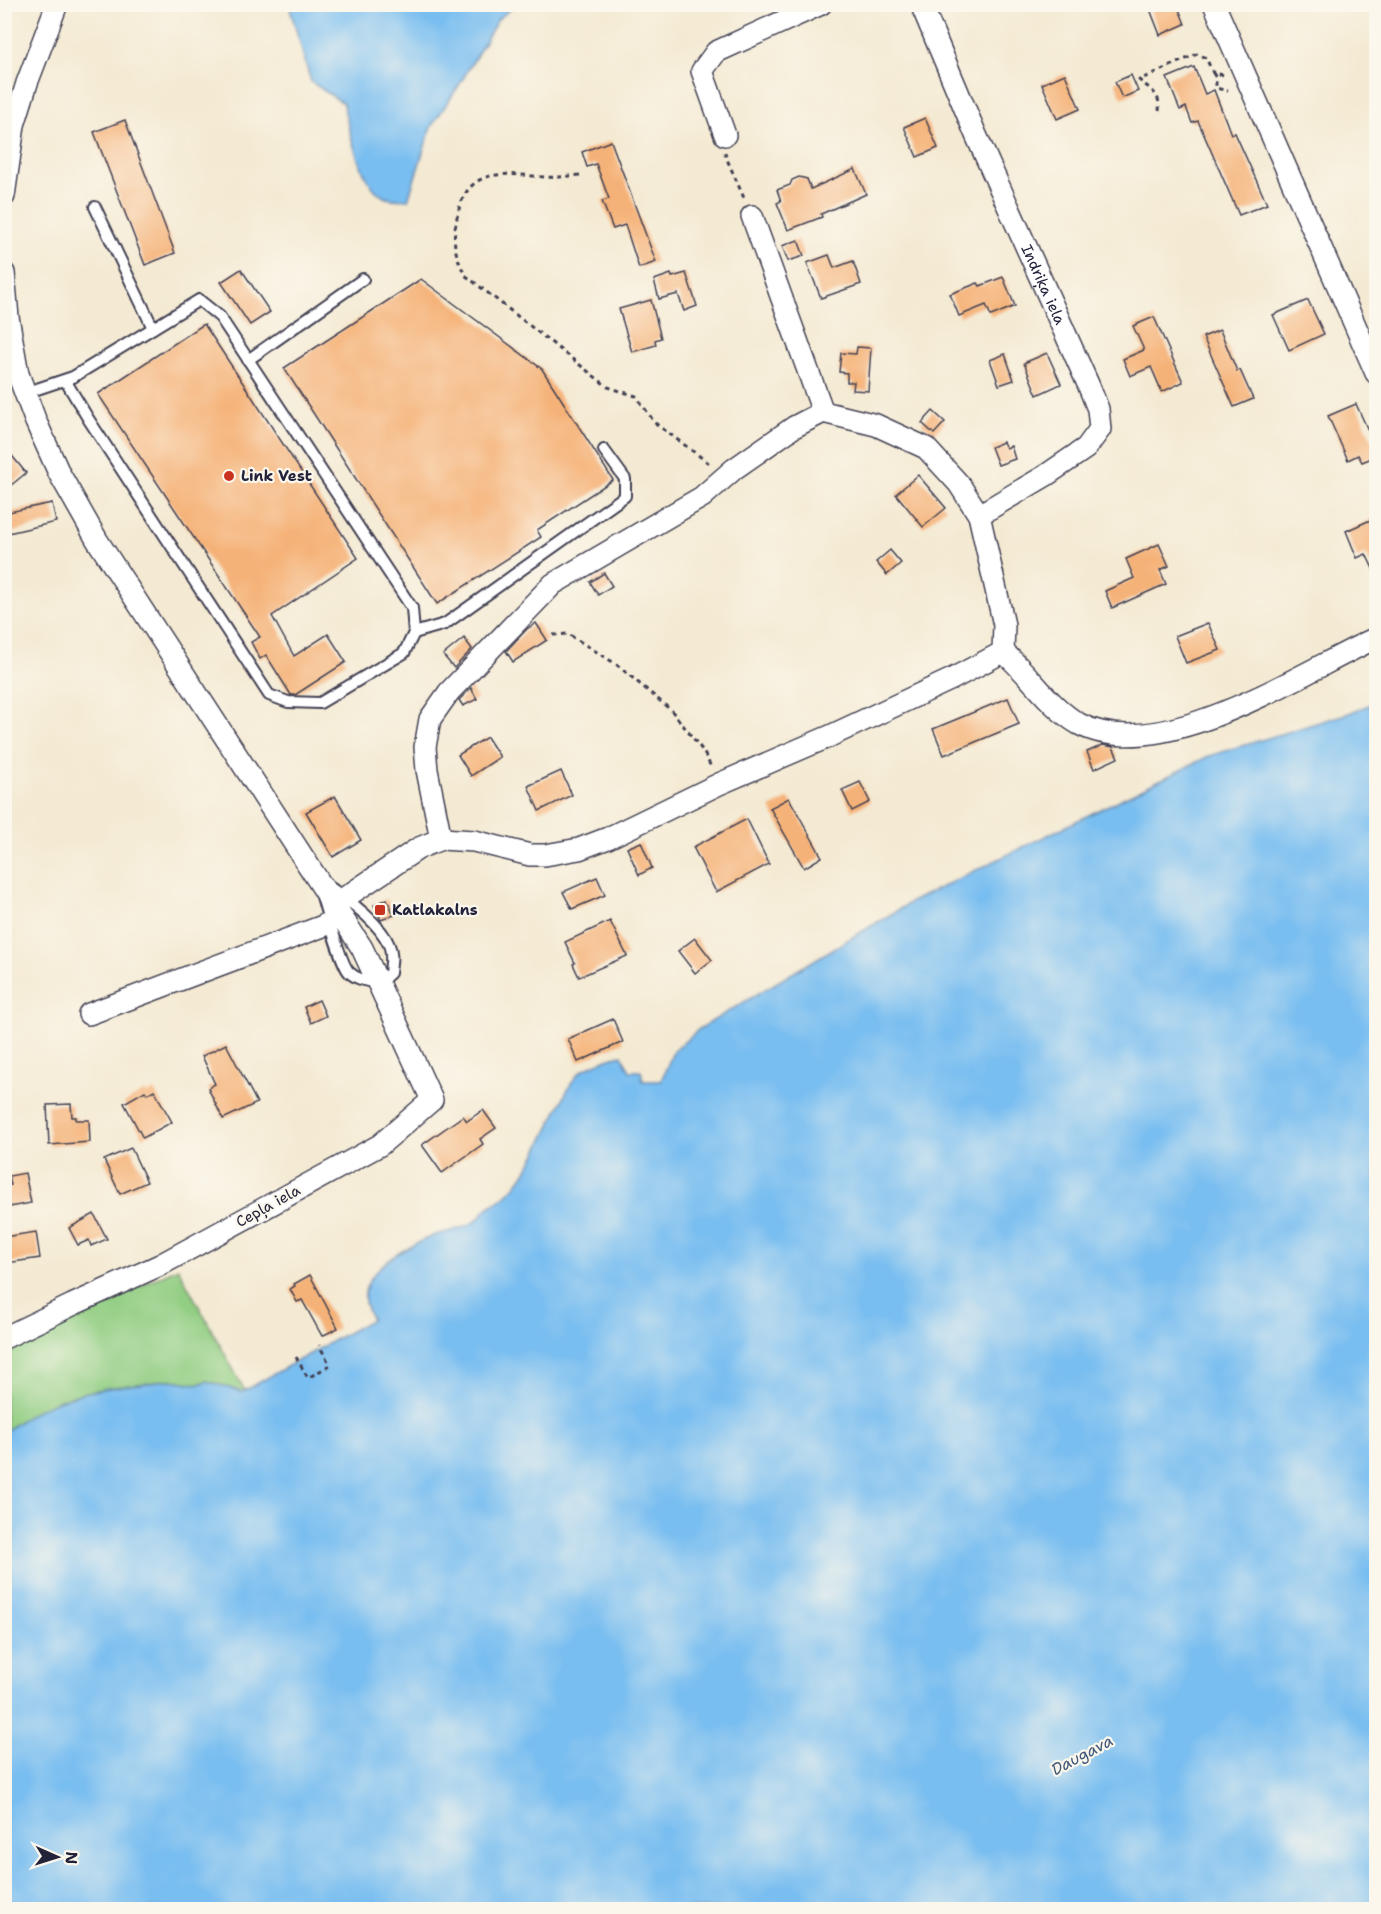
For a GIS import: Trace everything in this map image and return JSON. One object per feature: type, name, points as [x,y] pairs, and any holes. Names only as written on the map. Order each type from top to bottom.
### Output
[{"type":"street","points":[[4,196],[14,125],[27,83],[57,4]]},
{"type":"street","points":[[725,135],[702,71],[716,52],[821,4]]},
{"type":"street","name":"Indriķa iela","points":[[921,4],[976,135],[1098,408],[1100,429],[1086,448],[1045,476],[979,515]]},
{"type":"street","points":[[1214,4],[1377,373]]},
{"type":"street","points":[[752,216],[823,412]]},
{"type":"street","points":[[4,273],[8,317],[18,374],[59,473],[97,540],[338,910]]},
{"type":"street","points":[[441,839],[427,770],[425,747],[430,719],[449,692],[553,584],[702,497],[726,475],[794,427],[823,412],[876,425],[926,448],[959,484],[979,515],[1004,625],[1003,652]]},
{"type":"street","points":[[1003,652],[1018,664],[1055,706],[1078,723],[1097,731],[1136,735],[1167,731],[1209,718],[1271,691],[1377,638]]},
{"type":"street","points":[[89,1014],[323,926],[338,910],[419,848],[441,839],[474,841],[530,855],[545,855],[579,849],[608,838],[719,784],[859,722],[981,665],[1003,652]]},
{"type":"street","name":"Cepļa iela","points":[[4,1338],[160,1265],[380,1145],[432,1100],[362,948],[338,910]]},
{"type":"lane","points":[[95,207],[153,328]]},
{"type":"lane","points":[[248,360],[363,279]]},
{"type":"lane","points":[[25,393],[65,380],[199,300],[220,317],[412,608],[414,633],[404,653],[320,703],[288,702],[269,694],[65,380]]},
{"type":"lane","points":[[414,633],[445,624],[625,496],[625,478],[603,450]]},
{"type":"path","points":[[1159,111],[1160,102],[1157,94],[1139,80],[1197,54],[1206,58],[1213,73],[1216,88],[1228,92]]},
{"type":"path","points":[[1213,73],[1234,77]]},
{"type":"path","points":[[725,135],[726,157],[752,216]]},
{"type":"path","points":[[580,175],[546,177],[494,174],[474,184],[461,200],[454,230],[456,255],[465,275],[608,387],[636,396],[655,423],[726,475]]},
{"type":"path","points":[[552,635],[568,634],[616,664],[672,711],[704,751],[719,784]]},
{"type":"path","points":[[296,1357],[308,1377],[330,1365],[319,1345]]},
{"type":"green space","points":[[178,1268],[245,1391],[207,1381],[198,1384],[164,1380],[91,1391],[38,1410],[5,1432],[4,1349]]},
{"type":"water","points":[[289,5],[516,5],[498,19],[458,87],[431,127],[408,200],[384,197],[368,180],[356,154],[343,103],[311,82]]},
{"type":"water","name":"Daugava","points":[[1376,702],[1376,1909],[5,1909],[5,1432],[38,1410],[91,1391],[171,1380],[198,1384],[207,1381],[242,1392],[372,1319],[365,1304],[366,1290],[371,1278],[381,1266],[422,1241],[469,1225],[512,1190],[536,1154],[572,1082],[580,1072],[594,1064],[622,1055],[630,1071],[641,1071],[643,1081],[661,1081],[673,1052],[699,1029],[913,901],[1209,756],[1349,713]]},
{"type":"building","points":[[1148,4],[1177,4],[1185,24],[1160,35]]},
{"type":"building","points":[[1194,67],[1205,94],[1214,90],[1231,134],[1235,133],[1267,204],[1239,215],[1198,121],[1192,123],[1186,107],[1180,110],[1167,78]]},
{"type":"building","points":[[1065,74],[1080,109],[1057,119],[1042,84]]},
{"type":"building","points":[[1131,75],[1138,91],[1122,98],[1115,82]]},
{"type":"building","points":[[925,118],[938,148],[917,157],[904,127]]},
{"type":"building","points":[[125,120],[175,253],[145,265],[94,132]]},
{"type":"building","points":[[611,141],[656,262],[639,268],[625,225],[613,229],[602,201],[609,199],[596,164],[587,167],[582,152]]},
{"type":"building","points":[[855,169],[866,194],[821,214],[822,217],[788,230],[777,203],[781,201],[777,190],[790,185],[792,180],[799,177],[807,179],[811,189]]},
{"type":"building","points":[[798,240],[804,256],[788,261],[782,246]]},
{"type":"building","points":[[829,255],[834,268],[853,261],[861,284],[821,298],[807,263]]},
{"type":"building","points":[[241,269],[270,312],[250,325],[221,282]]},
{"type":"building","points":[[686,273],[697,306],[684,311],[678,294],[659,299],[654,280],[671,274],[672,277]]},
{"type":"building","points":[[1003,277],[1015,306],[991,316],[986,305],[959,316],[950,294],[978,283],[980,286]]},
{"type":"building","points":[[421,279],[542,369],[613,480],[537,530],[541,537],[437,604],[284,368]]},
{"type":"building","points":[[651,300],[661,338],[655,340],[656,345],[632,352],[619,309]]},
{"type":"building","points":[[1308,300],[1324,334],[1289,350],[1273,315]]},
{"type":"building","points":[[1154,317],[1183,382],[1162,392],[1151,367],[1130,376],[1123,359],[1144,350],[1133,326]]},
{"type":"building","name":"Link Vest","points":[[204,324],[358,558],[272,616],[294,656],[328,634],[346,662],[295,695],[291,695],[266,655],[260,659],[251,642],[260,637],[98,394]]},
{"type":"building","points":[[1220,330],[1237,371],[1240,370],[1253,399],[1234,407],[1203,337]]},
{"type":"building","points":[[857,347],[871,348],[868,391],[853,390],[854,382],[847,382],[847,373],[839,372],[841,353],[856,354]]},
{"type":"building","points":[[1047,353],[1061,384],[1037,395],[1024,363]]},
{"type":"building","points":[[1005,354],[1014,380],[999,385],[990,360]]},
{"type":"building","points":[[1356,404],[1373,441],[1377,439],[1377,456],[1362,462],[1358,455],[1348,460],[1328,416]]},
{"type":"building","points":[[933,411],[945,422],[934,434],[922,423]]},
{"type":"building","points":[[1003,442],[1006,448],[1011,446],[1015,459],[998,465],[991,447]]},
{"type":"building","points":[[4,446],[26,473],[4,491]]},
{"type":"building","points":[[918,475],[946,508],[923,527],[896,494]]},
{"type":"building","points":[[52,503],[56,522],[4,534],[4,513]]},
{"type":"building","points":[[1377,517],[1377,577],[1366,554],[1357,558],[1346,531]]},
{"type":"building","points":[[1159,544],[1169,566],[1160,570],[1166,584],[1112,608],[1105,591],[1134,578],[1126,559]]},
{"type":"building","points":[[890,550],[901,563],[887,575],[876,562]]},
{"type":"building","points":[[604,573],[612,586],[598,595],[590,582]]},
{"type":"building","points":[[536,623],[547,640],[513,662],[506,651]]},
{"type":"building","points":[[1208,623],[1220,650],[1186,663],[1175,636]]},
{"type":"building","points":[[464,638],[472,649],[454,668],[443,655]]},
{"type":"building","points":[[471,688],[477,699],[463,706],[459,700]]},
{"type":"building","points":[[1008,698],[1019,724],[944,755],[933,729]]},
{"type":"building","points":[[487,737],[500,757],[471,776],[458,755]]},
{"type":"building","points":[[1103,745],[1113,747],[1118,758],[1094,769],[1087,752]]},
{"type":"building","points":[[561,771],[572,795],[539,811],[528,786]]},
{"type":"building","points":[[860,782],[870,802],[852,811],[842,790]]},
{"type":"building","points":[[335,796],[361,840],[333,857],[306,812]]},
{"type":"building","points":[[789,798],[822,857],[804,868],[770,808]]},
{"type":"building","points":[[747,819],[769,864],[716,892],[693,847]]},
{"type":"building","points":[[641,842],[652,868],[639,875],[627,848]]},
{"type":"building","points":[[597,877],[605,895],[572,909],[563,892]]},
{"type":"building","points":[[387,899],[394,915],[381,920],[374,905]]},
{"type":"building","points":[[610,921],[627,956],[579,977],[565,942]]},
{"type":"building","points":[[695,938],[712,960],[695,973],[678,951]]},
{"type":"building","points":[[319,1000],[326,1016],[311,1023],[304,1007]]},
{"type":"building","points":[[613,1019],[623,1042],[578,1062],[568,1039]]},
{"type":"building","points":[[226,1044],[257,1103],[223,1119],[208,1088],[215,1084],[202,1056]]},
{"type":"building","points":[[154,1090],[172,1122],[143,1138],[124,1103],[145,1091],[147,1094]]},
{"type":"building","points":[[71,1104],[72,1117],[76,1117],[76,1120],[89,1120],[90,1142],[49,1145],[47,1105]]},
{"type":"building","points":[[483,1110],[496,1128],[480,1139],[483,1144],[442,1173],[422,1145],[463,1116],[467,1121]]},
{"type":"building","points":[[131,1148],[147,1182],[120,1194],[104,1160]]},
{"type":"building","points":[[25,1173],[31,1203],[4,1208],[4,1187],[11,1185],[9,1176]]},
{"type":"building","points":[[94,1214],[107,1239],[91,1246],[89,1240],[78,1245],[69,1228]]},
{"type":"building","points":[[36,1232],[40,1258],[7,1263],[4,1237]]},
{"type":"building","points":[[310,1275],[338,1328],[322,1336],[302,1300],[297,1302],[290,1289],[295,1286],[294,1284]]},
{"type":"place","name":"Link Vest","points":[[229,476]]},
{"type":"place","name":"Katlakalns","points":[[380,910]]}]
